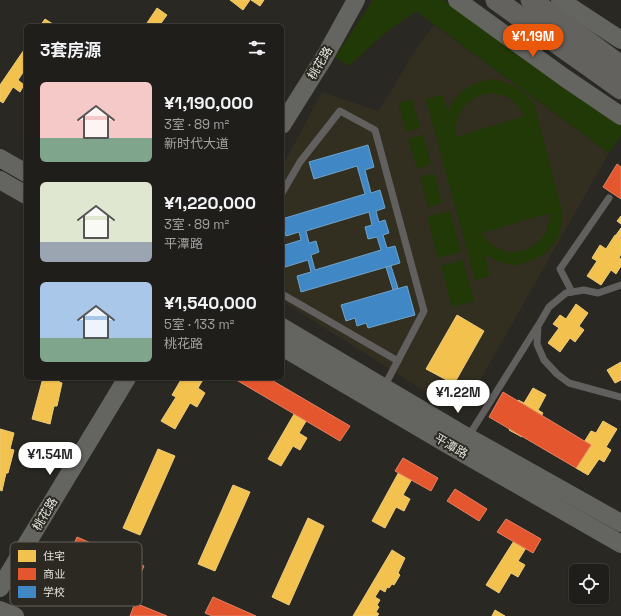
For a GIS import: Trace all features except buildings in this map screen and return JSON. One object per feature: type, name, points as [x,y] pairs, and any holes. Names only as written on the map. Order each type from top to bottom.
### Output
[{"type":"main road","points":[[496,0],[621,89]]},
{"type":"main road","points":[[531,0],[621,66]]},
{"type":"street","name":"桃花路","points":[[284,122],[324,58],[356,0]]},
{"type":"street","points":[[457,0],[565,78],[621,116]]},
{"type":"street","points":[[560,0],[621,40]]},
{"type":"street","points":[[525,22],[565,78]]},
{"type":"street","points":[[0,158],[24,173]]},
{"type":"street","points":[[0,180],[24,194]]},
{"type":"street","name":"平潭路","points":[[284,328],[468,437],[621,524]]},
{"type":"street","name":"平潭路","points":[[284,348],[621,544]]},
{"type":"street","name":"桃花路","points":[[28,542],[126,380]]},
{"type":"street","name":"桃花路","points":[[0,588],[10,571]]},
{"type":"street","points":[[0,610],[15,616]]},
{"type":"lane","points":[[284,190],[300,162],[340,111],[375,130],[424,311],[384,387]]},
{"type":"lane","points":[[572,292],[560,269],[609,198]]},
{"type":"lane","points":[[468,437],[549,306],[566,293],[584,290],[598,293],[621,285]]},
{"type":"lane","points":[[284,295],[398,361]]},
{"type":"lane","points":[[538,326],[537,344],[544,360],[557,374],[569,383],[621,397]]},
{"type":"shaded area","points":[[434,25],[609,153],[461,414],[284,302],[284,163],[322,92],[379,111],[418,46]]},
{"type":"green space","points":[[373,0],[443,0],[621,123],[621,135],[609,153],[416,11],[383,35],[349,66],[335,57]]},
{"type":"green space","points":[[493,79],[516,87],[521,90],[534,104],[562,211],[562,219],[559,235],[555,242],[537,258],[514,265],[506,264],[485,254],[490,276],[475,280],[426,99],[443,95],[448,112],[455,99],[460,94],[472,85],[485,80]],"holes":[[[491,93],[507,97],[519,107],[524,116],[456,137],[457,121],[464,107],[476,97]],[[549,213],[548,226],[542,237],[534,245],[524,250],[512,252],[501,250],[490,244],[482,233]]]},
{"type":"green space","points":[[412,99],[420,128],[406,132],[398,103]]},
{"type":"green space","points":[[423,135],[431,164],[417,169],[408,139]]},
{"type":"green space","points":[[434,173],[442,203],[428,207],[420,177]]},
{"type":"green space","points":[[450,211],[461,252],[438,258],[427,217]]},
{"type":"green space","points":[[463,260],[474,301],[452,307],[441,266]]}]
